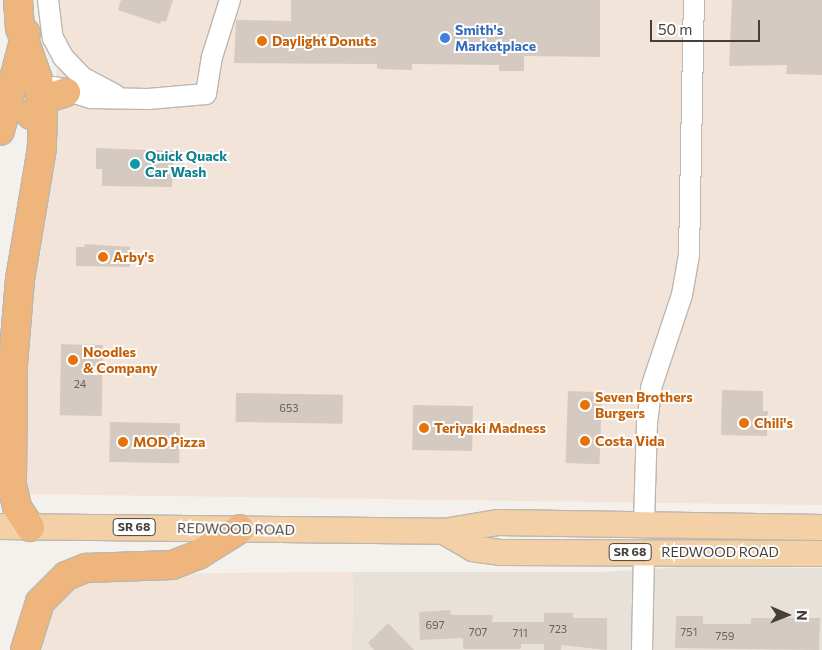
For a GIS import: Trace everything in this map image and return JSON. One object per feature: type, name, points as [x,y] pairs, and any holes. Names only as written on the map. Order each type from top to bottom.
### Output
[{"type":"highway","points":[[18,0],[29,52],[54,97],[43,131],[20,279],[12,398],[12,485],[17,507],[30,527]]},
{"type":"highway","points":[[0,130],[29,52],[36,0]]},
{"type":"highway","points":[[0,291],[26,130],[32,113],[54,97]]},
{"type":"highway","points":[[25,650],[40,602],[66,576],[92,568],[172,565],[198,556],[240,529]]},
{"type":"main road","name":"REDWOOD ROAD","points":[[0,526],[442,531],[498,522],[822,527]]},
{"type":"main road","name":"REDWOOD ROAD","points":[[442,531],[462,544],[486,551],[822,552]]},
{"type":"street","points":[[48,0],[53,38],[63,58],[86,80],[120,97]]},
{"type":"street","points":[[54,97],[148,99],[206,94],[212,57],[230,0]]},
{"type":"street","points":[[644,524],[647,423],[651,388],[682,295],[689,255],[694,0]]},
{"type":"street","points":[[642,650],[644,552]]},
{"type":"shaded area","points":[[60,0],[822,0],[822,505],[21,494],[21,377],[55,104]]},
{"type":"shaded area","points":[[682,567],[822,568],[822,650],[352,650],[353,572],[602,572]]},
{"type":"shaded area","points":[[353,572],[352,650],[34,650],[54,594],[97,574]]},
{"type":"building","points":[[121,0],[173,0],[166,22],[161,21],[160,24],[118,10]]},
{"type":"building","name":"Smith's Marketplace","points":[[291,0],[600,0],[600,57],[524,56],[524,71],[499,71],[499,65],[412,64],[412,70],[377,69],[377,64],[234,63],[236,20],[291,21]]},
{"type":"building","points":[[732,0],[822,0],[822,75],[786,74],[787,65],[729,66]]},
{"type":"building","name":"Quick Quack Car Wash","points":[[96,148],[174,151],[172,187],[102,186],[102,169],[96,169]]},
{"type":"building","name":"Arby's","points":[[85,244],[130,247],[130,267],[76,266],[76,247],[84,247]]},
{"type":"building","points":[[61,344],[103,345],[102,416],[60,415]]},
{"type":"building","name":"Chili's","points":[[722,390],[763,391],[763,411],[768,411],[767,436],[721,435]]},
{"type":"building","points":[[568,391],[602,392],[599,464],[565,463]]},
{"type":"building","points":[[236,393],[343,395],[342,424],[235,422]]},
{"type":"building","points":[[413,405],[473,406],[472,451],[412,450]]},
{"type":"building","points":[[110,422],[180,423],[179,463],[109,462]]},
{"type":"building","points":[[450,610],[451,615],[493,615],[492,622],[544,622],[544,613],[573,613],[573,618],[607,618],[607,650],[561,645],[561,650],[544,650],[544,644],[521,644],[521,649],[463,649],[463,638],[420,640],[419,612]]},
{"type":"building","points":[[676,616],[703,616],[703,624],[751,624],[751,618],[820,618],[819,650],[675,648]]},
{"type":"building","points":[[388,623],[414,650],[374,650],[368,643]]},
{"type":"place","name":"Smith's Marketplace","points":[[445,38]]},
{"type":"place","name":"Daylight Donuts","points":[[262,41]]},
{"type":"place","name":"Quick Quack Car Wash","points":[[135,164]]},
{"type":"place","name":"Arby's","points":[[103,257]]},
{"type":"place","name":"Noodles & Company","points":[[73,360]]},
{"type":"place","name":"Seven Brothers Burgers","points":[[585,405]]},
{"type":"place","name":"Chili's","points":[[744,423]]},
{"type":"place","name":"Teriyaki Madness","points":[[424,428]]},
{"type":"place","name":"Costa Vida","points":[[585,441]]},
{"type":"place","name":"MOD Pizza","points":[[123,442]]}]
